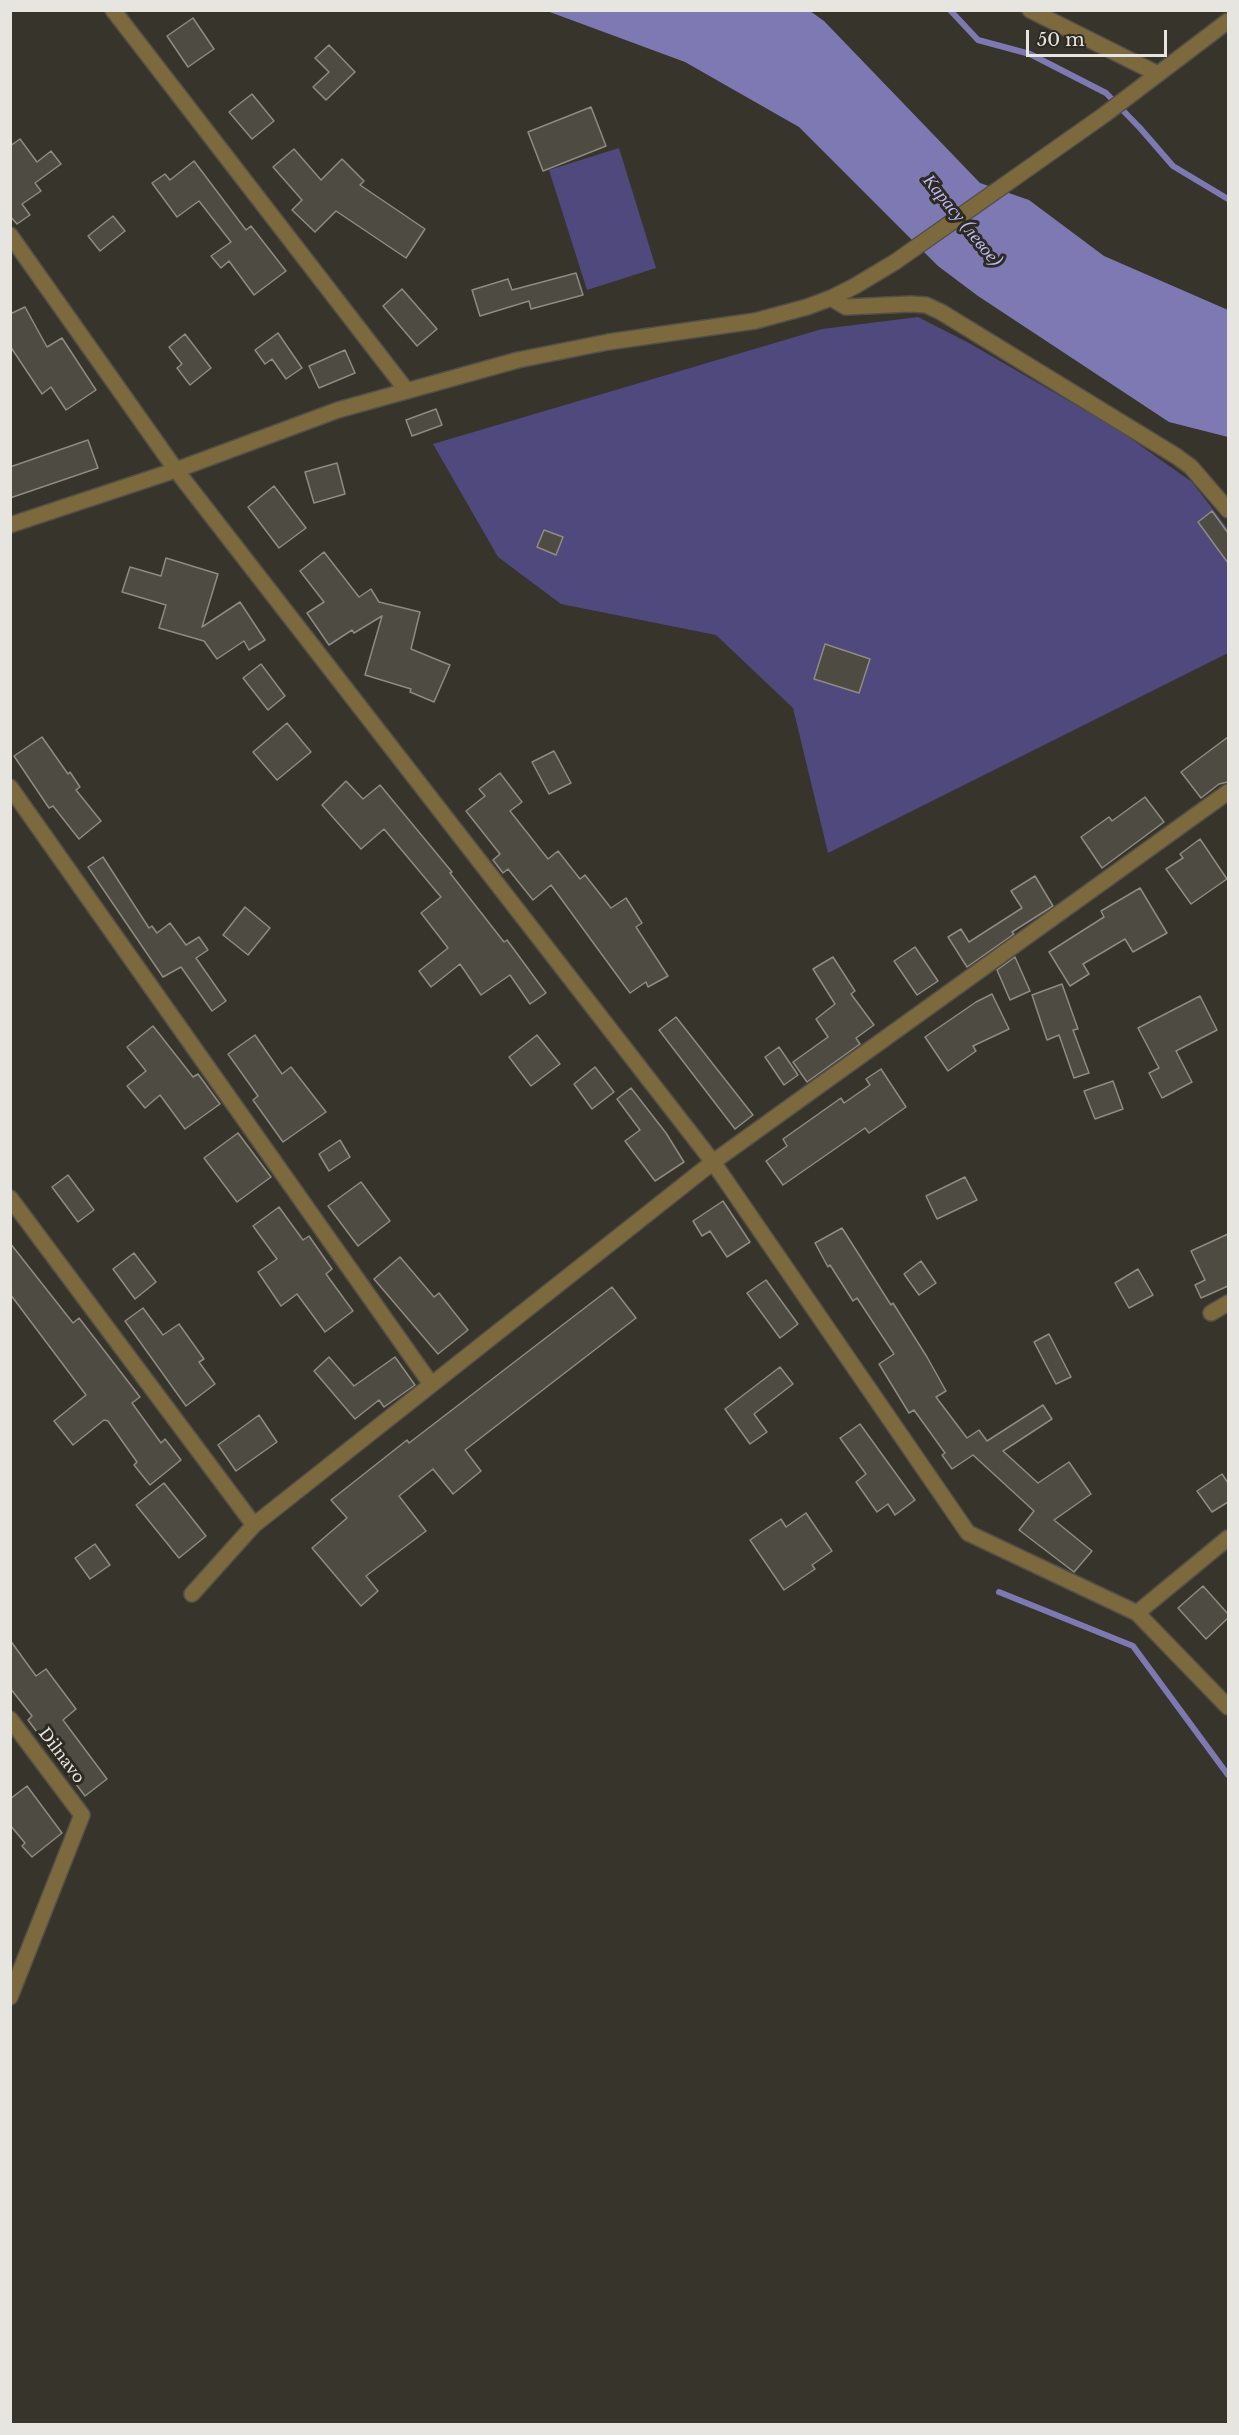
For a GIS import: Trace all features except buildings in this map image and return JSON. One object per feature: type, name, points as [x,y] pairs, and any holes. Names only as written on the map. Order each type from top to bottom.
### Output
[{"type":"street","points":[[113,10],[407,391]]},
{"type":"street","points":[[1030,10],[1158,74]]},
{"type":"street","points":[[10,525],[176,470],[338,411],[518,360],[608,342],[755,321],[831,298],[895,261],[1104,115],[1228,21]]},
{"type":"street","points":[[10,235],[176,470],[714,1162],[968,1533],[1137,1613],[1228,1707]]},
{"type":"street","points":[[831,298],[846,307],[910,304],[926,305],[941,312],[1176,456],[1191,467],[1228,510]]},
{"type":"street","points":[[10,787],[431,1384]]},
{"type":"street","points":[[192,1594],[254,1525],[714,1162],[1228,792]]},
{"type":"street","points":[[10,1198],[254,1525]]},
{"type":"street","points":[[1211,1313],[1228,1303]]},
{"type":"street","points":[[1137,1613],[1228,1538]]},
{"type":"street","name":"Dilnavo","points":[[10,1719],[82,1815],[10,1997]]},
{"type":"shaded area","points":[[619,148],[656,268],[587,290],[549,170]]},
{"type":"shaded area","points":[[918,317],[969,343],[1117,429],[1192,482],[1228,529],[1228,653],[828,853],[793,708],[716,635],[561,604],[498,557],[433,444],[822,329]]},
{"type":"water","name":"Карасу (левое)","points":[[547,11],[810,11],[824,21],[980,183],[1029,200],[1104,256],[1228,310],[1228,437],[1169,422],[978,296],[938,266],[799,127],[685,62]]},
{"type":"waterway","points":[[950,10],[978,40],[1030,54],[1106,93],[1173,166],[1228,199]]},
{"type":"waterway","points":[[999,1592],[1133,1646],[1228,1775]]}]
